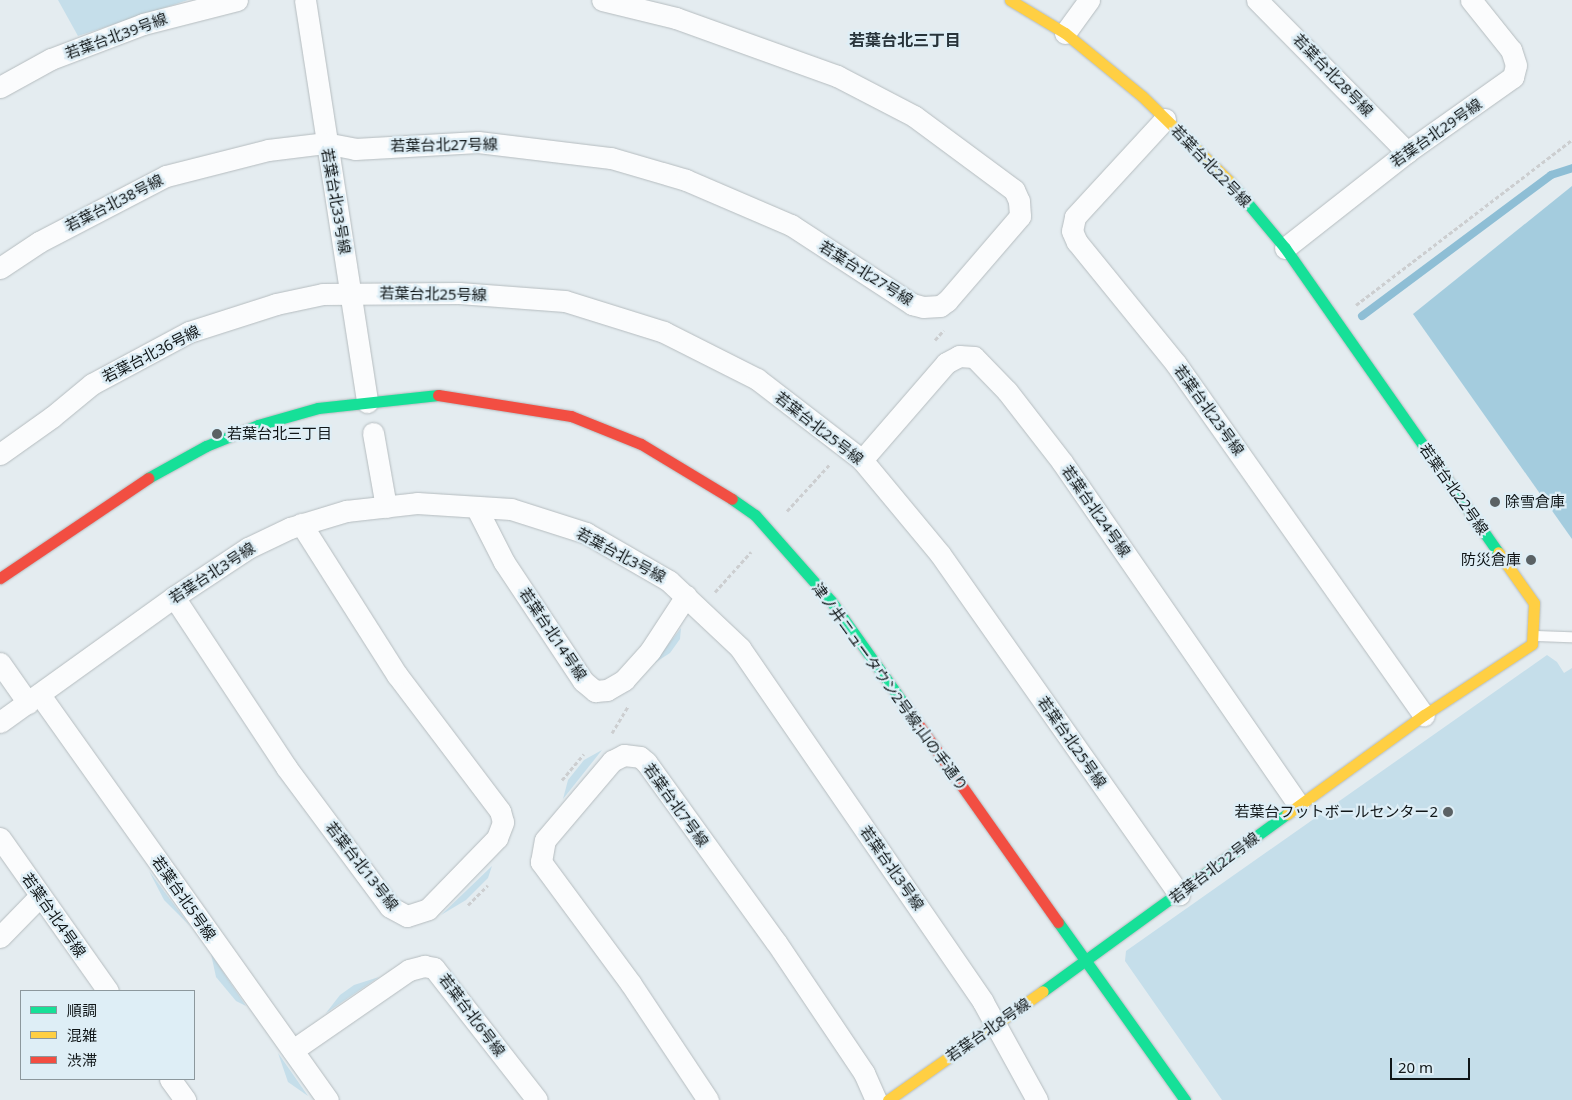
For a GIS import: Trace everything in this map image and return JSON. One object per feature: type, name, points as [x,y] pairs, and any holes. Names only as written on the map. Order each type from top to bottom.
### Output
[{"type":"street","name":"若葉台北39号線","points":[[0,87],[51,59],[143,24],[238,0]]},
{"type":"street","name":"若葉台北33号線","points":[[305,0],[325,143],[352,292],[367,402]]},
{"type":"street","name":"若葉台北27号線","points":[[325,143],[354,149],[478,142],[611,158],[686,180],[782,221],[912,304],[923,308],[940,306],[947,300],[1016,222],[1021,207],[1014,190],[914,116],[837,76],[672,8],[602,0]]},
{"type":"street","name":"若葉台北22号線","points":[[1010,0],[1065,34],[1164,119],[1224,175],[1285,248],[1534,603],[1534,636],[1532,644],[1424,715],[1298,804],[1179,894],[1087,960]]},
{"type":"street","points":[[1065,34],[1089,0]]},
{"type":"street","name":"若葉台北28号線","points":[[1257,0],[1407,152]]},
{"type":"street","name":"若葉台北29号線","points":[[1285,248],[1407,152],[1508,83],[1516,70],[1511,50],[1470,0]]},
{"type":"street","name":"若葉台北23号線","points":[[1164,119],[1075,217],[1072,231],[1077,242],[1176,364],[1424,715]]},
{"type":"street","name":"若葉台北38号線","points":[[0,268],[39,242],[166,176],[268,150],[325,143]]},
{"type":"street","name":"若葉台北25号線","points":[[352,292],[459,293],[565,302],[664,332],[756,379],[862,460],[940,554],[1179,894]]},
{"type":"street","name":"若葉台北36号線","points":[[0,454],[92,384],[189,332],[276,304],[323,294],[352,292]]},
{"type":"street","name":"若葉台北24号線","points":[[862,460],[946,363],[959,356],[974,356],[1007,392],[1062,462],[1298,804]]},
{"type":"street","name":"津ノ井ニュータウン2号線;山の手通り","points":[[0,578],[144,480],[206,446],[258,425],[318,408],[431,394],[571,416],[641,444],[702,478],[754,514],[831,600],[1185,1100]]},
{"type":"street","points":[[373,433],[386,507]]},
{"type":"street","name":"若葉台北3号線","points":[[0,722],[174,597],[248,548],[301,524],[346,511],[417,503],[511,509],[586,533],[669,580],[740,648],[983,1002],[1037,1100]]},
{"type":"street","name":"若葉台北14号線","points":[[476,507],[504,562],[584,681],[595,691],[608,690],[624,680],[693,602]]},
{"type":"street","name":"若葉台北13号線","points":[[174,597],[286,767],[390,907],[407,916],[428,910],[497,838],[503,822],[500,811],[397,675],[301,524]]},
{"type":"street","name":"若葉台北5号線","points":[[0,663],[34,699],[328,1100]]},
{"type":"street","name":"若葉台北7号線","points":[[708,1100],[631,984],[541,862],[545,840],[612,761],[624,755],[640,757],[646,762],[776,942],[864,1073],[876,1100]]},
{"type":"street","name":"若葉台北4号線","points":[[0,838],[107,990]]},
{"type":"street","points":[[0,937],[40,896]]},
{"type":"street","name":"若葉台北8号線","points":[[888,1100],[1087,960]]},
{"type":"street","name":"若葉台北6号線","points":[[293,1050],[409,970],[434,968],[537,1100]]},
{"type":"street","points":[[171,1080],[185,1100]]},
{"type":"lane","points":[[1534,636],[1572,637]]},
{"type":"path","points":[[1336,319],[1422,257],[1572,140]]},
{"type":"path","points":[[785,513],[845,447]]},
{"type":"path","points":[[693,602],[751,552]]},
{"type":"shaded area","points":[[58,0],[188,0],[78,36]]},
{"type":"shaded area","points":[[1572,186],[1572,539],[1413,314]]},
{"type":"shaded area","points":[[681,628],[680,639],[670,653],[653,664]]},
{"type":"shaded area","name":"若葉台フットボールセンター2","points":[[1547,655],[1557,662],[1564,673],[1572,668],[1572,1100],[1222,1100],[1125,961],[1126,951]]},
{"type":"shaded area","points":[[602,750],[563,799],[568,780],[584,760]]},
{"type":"shaded area","points":[[492,866],[488,878],[466,900],[441,915]]},
{"type":"shaded area","points":[[149,871],[190,926],[164,900]]},
{"type":"shaded area","points":[[211,954],[246,1006],[236,1001],[216,977]]},
{"type":"shaded area","points":[[379,977],[326,1013],[340,995],[354,985]]},
{"type":"shaded area","points":[[278,1053],[308,1096],[288,1082]]},
{"type":"waterway","points":[[1362,316],[1551,175],[1572,168]]},
{"type":"traffic: fast","points":[[1230,182],[1285,248],[1498,552]]},
{"type":"traffic: fast","points":[[148,478],[206,446],[258,425],[318,408],[438,395]]},
{"type":"traffic: fast","points":[[732,499],[755,515],[831,601],[904,704]]},
{"type":"traffic: fast","points":[[1043,991],[1287,814]]},
{"type":"traffic: fast","points":[[1058,922],[1185,1100]]},
{"type":"traffic: slow","points":[[1010,0],[1065,33],[1142,96],[1230,182]]},
{"type":"traffic: slow","points":[[1287,814],[1424,715],[1532,644],[1534,603],[1498,552]]},
{"type":"traffic: slow","points":[[888,1100],[1043,991]]},
{"type":"traffic: jam","points":[[438,395],[571,416],[641,444],[732,499]]},
{"type":"traffic: jam","points":[[0,578],[148,478]]},
{"type":"traffic: jam","points":[[904,704],[1058,922]]},
{"type":"place","name":"若葉台北三丁目","points":[[217,434]]},
{"type":"place","name":"除雪倉庫","points":[[1495,502]]},
{"type":"place","name":"防災倉庫","points":[[1531,560]]},
{"type":"place","name":"若葉台フットボールセンター2","points":[[1448,812]]},
{"type":"district","name":"若葉台北三丁目","points":[[905,40]]}]
